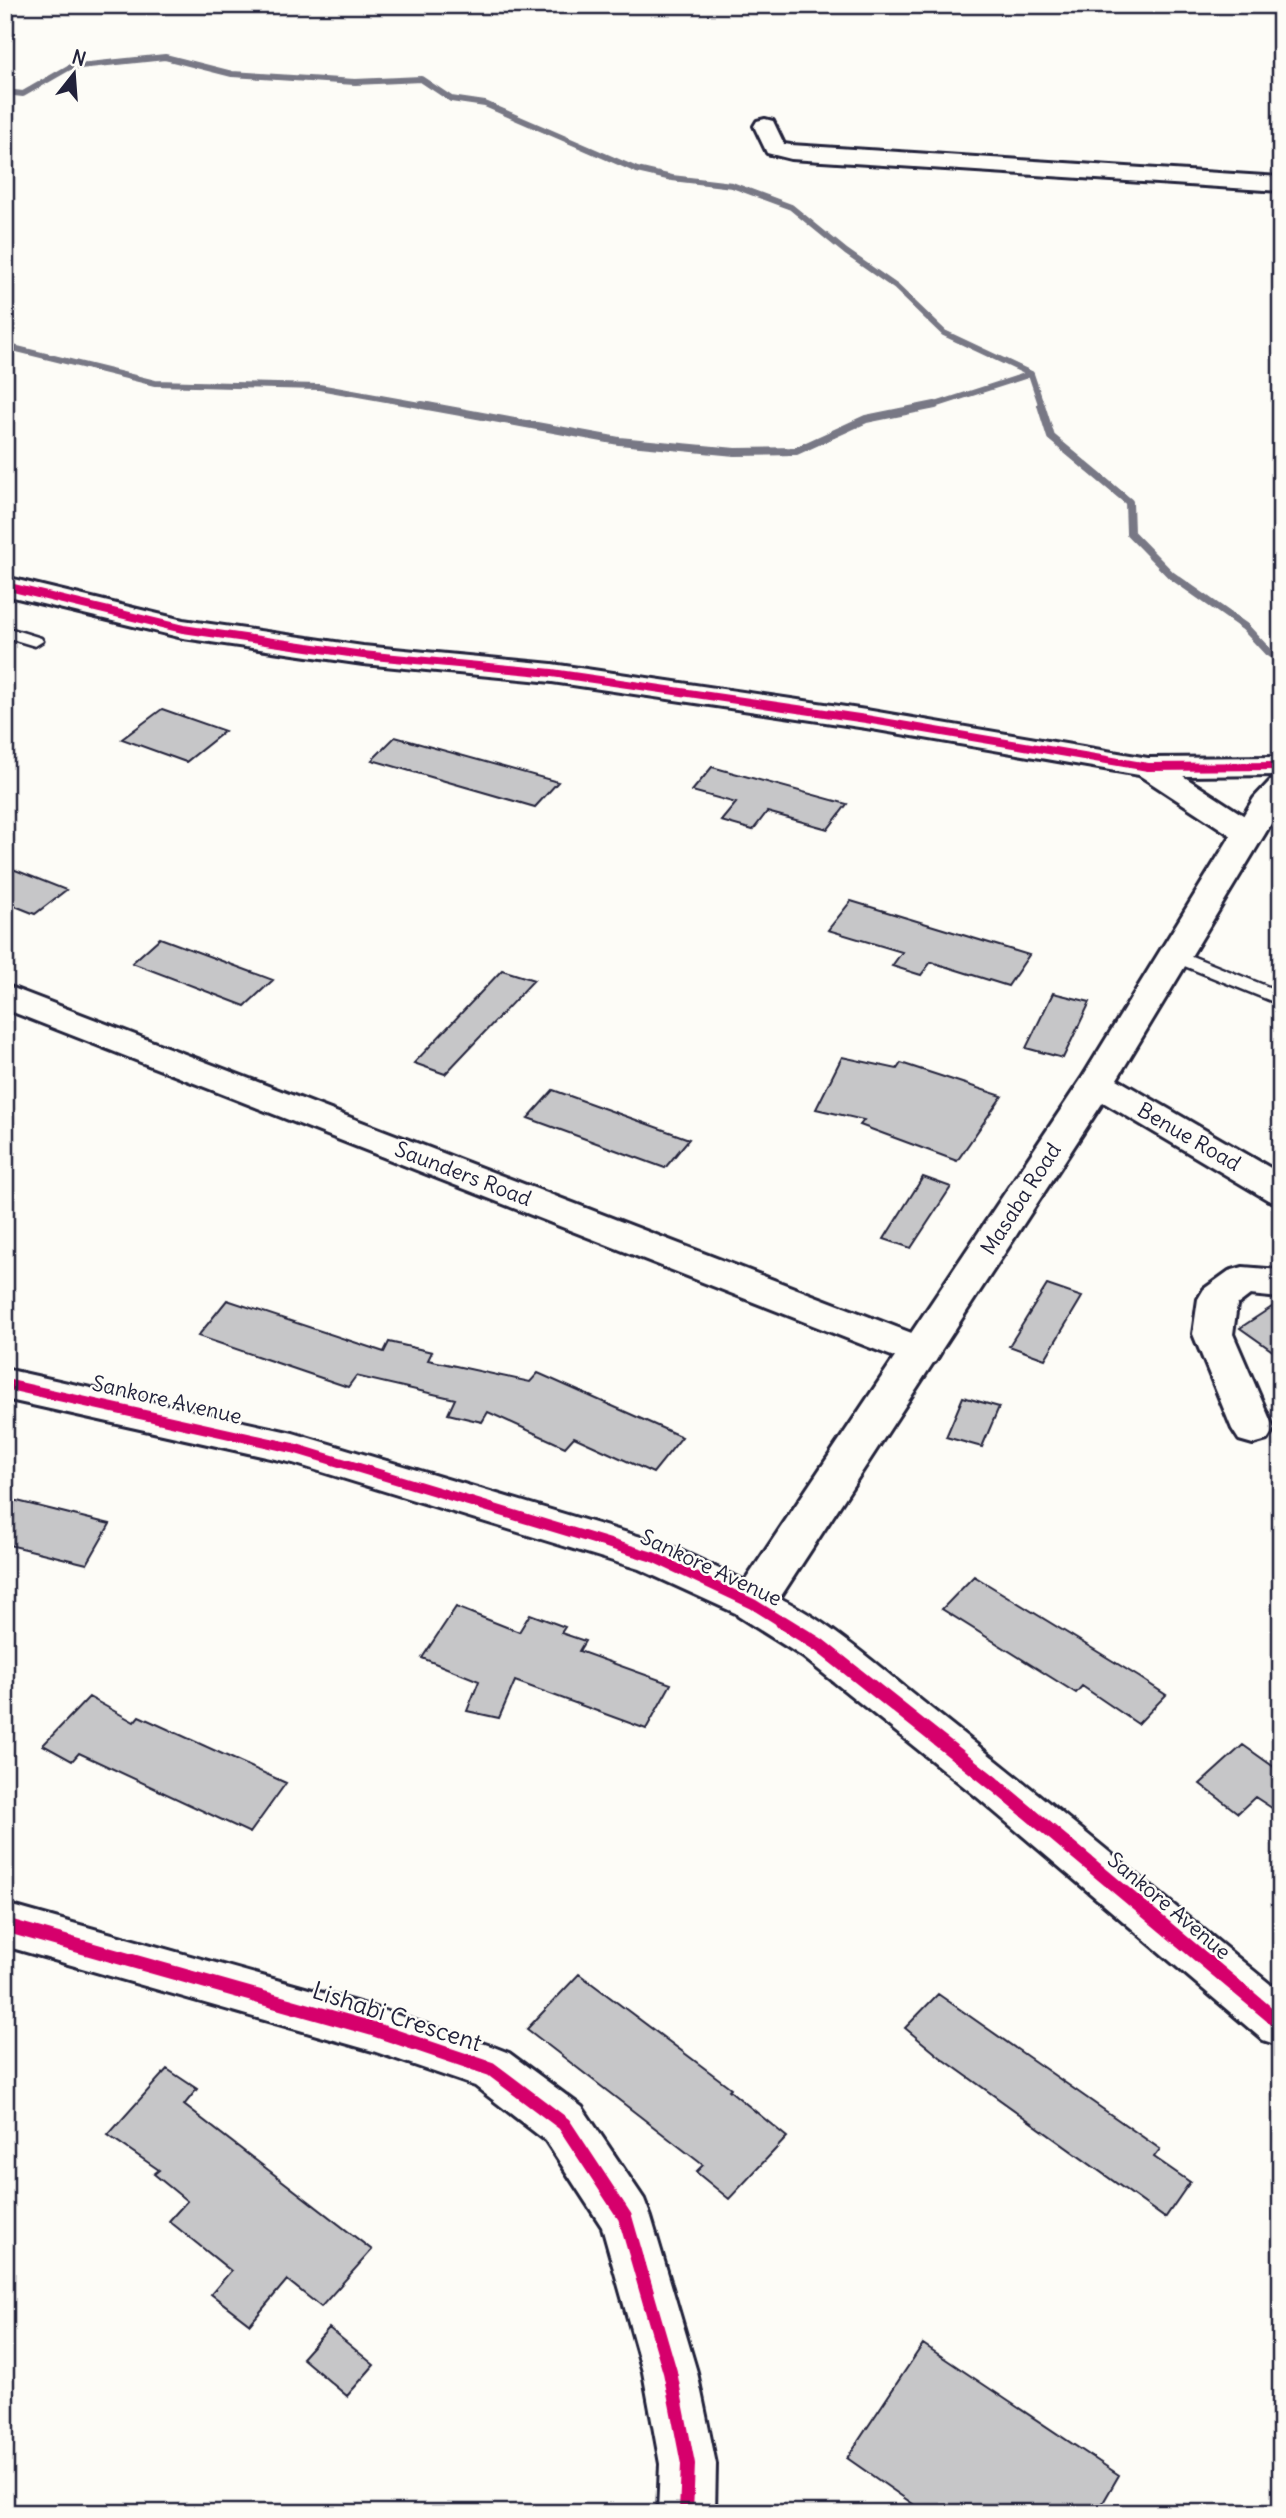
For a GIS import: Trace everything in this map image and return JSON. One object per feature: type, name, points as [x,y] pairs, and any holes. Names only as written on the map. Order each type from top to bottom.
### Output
[{"type":"street","points":[[765,126],[775,148],[791,152],[1281,184]]},
{"type":"street","points":[[5,586],[183,629],[363,654],[552,673],[866,719],[1148,767],[1205,767],[1277,784]]},
{"type":"street","points":[[1148,767],[1249,833]]},
{"type":"street","name":"Masaba Road","points":[[753,1604],[1097,1083],[1277,784]]},
{"type":"street","name":"Saunders Road","points":[[5,996],[921,1352]]},
{"type":"street","name":"Benue Road","points":[[1097,1083],[1281,1191]]},
{"type":"street","points":[[1253,1429],[1213,1334],[1219,1299],[1243,1281],[1281,1284]]},
{"type":"street","name":"Sankore Avenue","points":[[5,1384],[293,1448],[653,1557],[753,1604],[819,1645],[971,1766],[1281,2024]]},
{"type":"street","name":"Lishabi Crescent","points":[[5,1925],[373,2029],[491,2069],[564,2124],[625,2217],[670,2371],[688,2464],[686,2513]]},
{"type":"lane","points":[[5,632],[35,641]]},
{"type":"lane","points":[[1174,955],[1281,999]]},
{"type":"building","points":[[162,709],[225,731],[186,762],[122,739]]},
{"type":"building","points":[[395,737],[558,782],[535,807],[372,760]]},
{"type":"building","points":[[712,767],[847,804],[828,829],[767,812],[753,830],[721,821],[736,803],[692,791]]},
{"type":"building","points":[[5,866],[66,890],[35,914],[5,902]]},
{"type":"building","points":[[851,901],[1029,955],[1008,986],[931,962],[921,975],[892,966],[902,952],[828,930]]},
{"type":"building","points":[[160,938],[273,980],[245,1006],[132,963]]},
{"type":"building","points":[[502,970],[534,980],[445,1074],[414,1063]]},
{"type":"building","points":[[1053,993],[1090,1002],[1063,1058],[1026,1048]]},
{"type":"building","points":[[842,1057],[897,1069],[901,1063],[1002,1096],[957,1161],[860,1125],[864,1120],[816,1109]]},
{"type":"building","points":[[553,1090],[689,1139],[665,1168],[528,1118]]},
{"type":"building","points":[[923,1177],[951,1187],[911,1248],[884,1239]]},
{"type":"building","points":[[1047,1285],[1082,1297],[1045,1359],[1009,1346]]},
{"type":"building","points":[[227,1300],[384,1352],[389,1342],[432,1352],[428,1360],[530,1382],[538,1373],[682,1437],[653,1473],[574,1437],[565,1447],[488,1412],[482,1422],[448,1414],[455,1399],[356,1376],[348,1387],[198,1336]]},
{"type":"building","points":[[1281,1301],[1281,1357],[1240,1328]]},
{"type":"building","points":[[963,1397],[999,1407],[982,1447],[946,1437]]},
{"type":"building","points":[[5,1498],[110,1524],[87,1564],[5,1544]]},
{"type":"building","points":[[974,1576],[1166,1695],[1138,1724],[1082,1686],[1076,1693],[942,1609]]},
{"type":"building","points":[[456,1607],[519,1632],[530,1614],[565,1627],[561,1633],[585,1641],[579,1651],[671,1684],[646,1729],[515,1681],[499,1718],[467,1711],[479,1681],[422,1658]]},
{"type":"building","points":[[89,1697],[134,1722],[139,1716],[286,1783],[250,1833],[79,1753],[72,1761],[43,1745]]},
{"type":"building","points":[[1243,1745],[1281,1772],[1281,1814],[1255,1797],[1238,1813],[1200,1784]]},
{"type":"building","points":[[579,1974],[731,2088],[729,2090],[787,2137],[729,2199],[696,2172],[703,2165],[527,2029]]},
{"type":"building","points":[[938,1994],[1160,2149],[1154,2157],[1190,2182],[1165,2218],[940,2057],[905,2028]]},
{"type":"building","points":[[167,2069],[197,2089],[184,2105],[372,2250],[321,2307],[287,2280],[250,2324],[211,2294],[231,2271],[169,2221],[187,2201],[154,2174],[159,2170],[108,2135]]},
{"type":"building","points":[[329,2328],[374,2365],[347,2396],[302,2358]]},
{"type":"building","points":[[923,2344],[1119,2475],[1097,2513],[926,2513],[847,2458]]},
{"type":"waterway","points":[[5,92],[23,94],[70,67],[165,57],[232,74],[355,82],[421,79],[451,99],[485,104],[637,170],[672,178],[732,185],[791,207],[846,252],[896,287],[944,333],[1031,374]]},
{"type":"waterway","points":[[5,346],[155,383],[319,387],[431,407]]},
{"type":"waterway","points":[[929,407],[1031,374]]},
{"type":"waterway","points":[[1031,374],[1042,407]]},
{"type":"waterway","points":[[422,405],[619,441],[735,452],[796,451],[866,419],[935,405]]},
{"type":"waterway","points":[[1041,405],[1051,437],[1129,502],[1130,533],[1171,575],[1245,627],[1268,652],[1281,661]]},
{"type":"cycle path","points":[[5,586],[183,629],[363,655],[552,673],[866,719],[1148,767],[1281,766]]},
{"type":"cycle path","points":[[5,1384],[293,1448],[653,1557],[753,1604],[819,1645],[993,1783],[1281,2024]]},
{"type":"cycle path","points":[[5,1925],[373,2029],[491,2069],[564,2124],[625,2217],[670,2372],[688,2464],[686,2513]]}]
